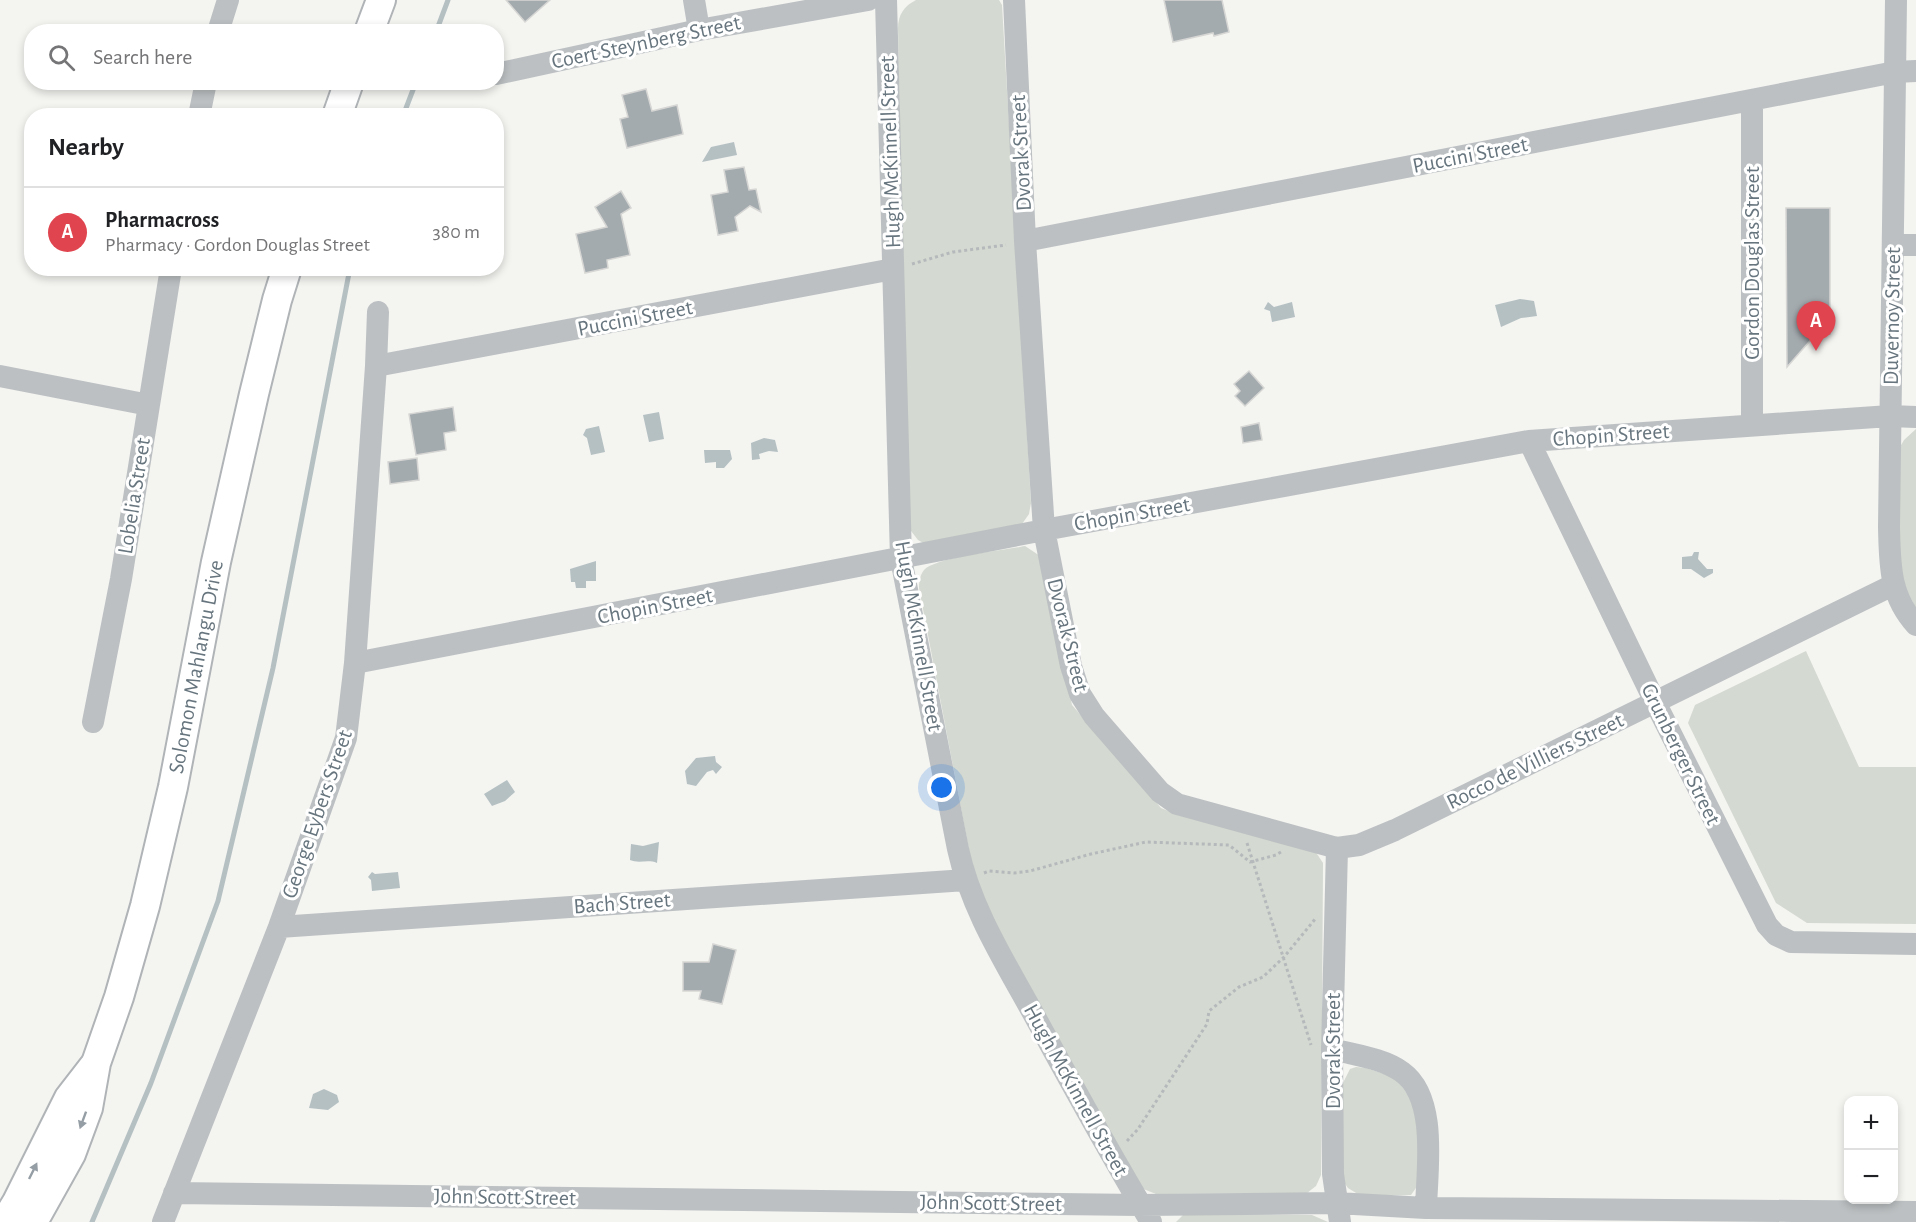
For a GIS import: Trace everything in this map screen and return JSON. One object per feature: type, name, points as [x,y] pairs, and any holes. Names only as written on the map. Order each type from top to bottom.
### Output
[{"type":"main road","points":[[372,24],[381,0]]},
{"type":"main road","points":[[340,108],[346,90]]},
{"type":"main road","name":"Solomon Mahlangu Drive","points":[[33,1222],[71,1154],[88,1108],[96,1064],[146,906],[173,787],[216,562],[254,394],[284,276]]},
{"type":"main road","name":"Solomon Mahlangu Drive","points":[[5,1222],[69,1098],[96,1064]]},
{"type":"street","points":[[220,24],[228,0]]},
{"type":"street","points":[[693,0],[699,30]]},
{"type":"street","name":"Coert Steynberg Street","points":[[504,72],[699,30],[868,0]]},
{"type":"street","name":"Hugh McKinnell Street","points":[[886,0],[901,559],[966,880],[993,941],[1112,1158],[1146,1213]]},
{"type":"street","name":"Dvorak Street","points":[[1014,0],[1024,241],[1044,531],[1071,666],[1087,707],[1150,782],[1168,798],[1188,807],[1336,848],[1323,1052],[1338,1213]]},
{"type":"street","name":"Duvernoy Street","points":[[1896,0],[1906,71],[1905,177],[1893,245],[1889,527],[1893,585],[1904,609],[1916,625]]},
{"type":"street","name":"Puccini Street","points":[[1024,241],[1906,71]]},
{"type":"street","points":[[201,108],[204,90]]},
{"type":"street","name":"Gordon Douglas Street","points":[[1752,101],[1752,425]]},
{"type":"street","points":[[1893,245],[1916,245]]},
{"type":"street","name":"Puccini Street","points":[[376,366],[893,269]]},
{"type":"street","name":"Lobelia Street","points":[[93,722],[121,579],[170,276]]},
{"type":"street","name":"George Eybers Street","points":[[163,1222],[279,927],[342,753],[349,723],[355,663],[378,312]]},
{"type":"street","points":[[0,376],[149,405]]},
{"type":"street","name":"Chopin Street","points":[[355,663],[1529,441],[1890,416],[1916,417]]},
{"type":"street","name":"Grunberger Street","points":[[1529,441],[1655,702],[1767,925],[1783,940],[1798,943],[1916,944]]},
{"type":"street","name":"Rocco de Villiers Street","points":[[1336,848],[1359,845],[1375,839],[1893,585]]},
{"type":"street","name":"Bach Street","points":[[279,927],[966,880]]},
{"type":"street","points":[[1323,1052],[1386,1063],[1403,1072],[1411,1080],[1422,1103],[1426,1120],[1428,1138],[1426,1208]]},
{"type":"street","name":"John Scott Street","points":[[174,1193],[1146,1213],[1338,1213],[1426,1208],[1916,1212]]},
{"type":"path","points":[[893,269],[953,252],[1024,241]]},
{"type":"path","points":[[1240,821],[1272,925],[1323,1052]]},
{"type":"path","points":[[966,880],[989,871],[1014,873],[1030,871],[1090,854],[1146,842],[1229,845],[1250,862],[1276,855],[1301,837]]},
{"type":"path","points":[[1112,1158],[1138,1129],[1191,1050],[1207,1024],[1209,1011],[1239,987],[1263,977],[1284,957],[1313,920],[1334,907]]},
{"type":"shaded area","points":[[916,0],[999,0],[1002,5],[1031,503],[1029,514],[1022,524],[927,545],[918,540],[908,527],[898,28],[902,11]]},
{"type":"shaded area","points":[[734,142],[737,155],[702,162],[711,147]]},
{"type":"shaded area","points":[[1520,299],[1534,301],[1537,316],[1521,318],[1501,327],[1495,305]]},
{"type":"shaded area","points":[[1268,302],[1274,307],[1292,302],[1295,317],[1272,322],[1270,311],[1264,309]]},
{"type":"shaded area","points":[[659,412],[664,439],[649,442],[643,415]]},
{"type":"shaded area","points":[[599,426],[605,452],[591,455],[587,438],[583,435],[586,429]]},
{"type":"shaded area","points":[[1916,429],[1916,608],[1907,592],[1901,571],[1899,538],[1900,447]]},
{"type":"shaded area","points":[[764,438],[775,440],[778,452],[769,451],[759,454],[760,459],[752,460],[751,443]]},
{"type":"shaded area","points":[[704,450],[730,450],[732,459],[724,468],[716,468],[716,462],[705,463]]},
{"type":"shaded area","points":[[1025,546],[1040,556],[1072,705],[1161,808],[1178,815],[1315,851],[1323,863],[1321,1175],[1316,1186],[1307,1193],[1156,1194],[1141,1188],[981,898],[974,876],[919,583],[924,570],[942,561]]},
{"type":"shaded area","points":[[1694,552],[1699,552],[1698,559],[1707,569],[1713,569],[1713,573],[1704,578],[1691,569],[1682,569],[1682,557],[1692,556]]},
{"type":"shaded area","points":[[596,561],[596,581],[586,581],[586,588],[576,588],[575,582],[571,582],[570,569]]},
{"type":"shaded area","points":[[1806,651],[1859,767],[1916,767],[1916,924],[1807,923],[1776,903],[1688,723],[1695,705]]},
{"type":"shaded area","points":[[715,756],[716,762],[722,767],[716,774],[713,770],[707,772],[696,786],[687,784],[685,771],[696,758]]},
{"type":"shaded area","points":[[507,780],[515,792],[505,801],[492,806],[484,794]]},
{"type":"shaded area","points":[[659,842],[657,863],[630,860],[631,844],[643,846]]},
{"type":"shaded area","points":[[372,872],[375,874],[398,872],[400,888],[372,891],[371,880],[368,877]]},
{"type":"shaded area","points":[[1356,1067],[1396,1078],[1410,1098],[1418,1120],[1418,1185],[1411,1195],[1361,1196],[1348,1188],[1343,1181],[1343,1083],[1350,1069]]},
{"type":"shaded area","points":[[324,1089],[337,1095],[339,1102],[328,1110],[309,1108],[313,1094]]},
{"type":"shaded area","points":[[1183,1215],[1312,1215],[1328,1222],[1176,1222]]},
{"type":"building","points":[[506,0],[550,0],[525,22]]},
{"type":"building","points":[[1164,0],[1222,0],[1229,32],[1214,36],[1213,33],[1173,42]]},
{"type":"building","points":[[646,89],[652,111],[677,105],[683,134],[627,148],[620,119],[628,117],[622,95]]},
{"type":"building","points":[[744,167],[749,190],[756,189],[761,212],[750,206],[735,217],[738,231],[718,235],[711,195],[728,192],[724,170]]},
{"type":"building","points":[[621,191],[631,208],[621,214],[630,255],[607,260],[608,268],[585,273],[576,234],[607,227],[595,207]]},
{"type":"building","points":[[1786,208],[1830,208],[1830,334],[1816,334],[1787,367]]},
{"type":"building","points":[[1249,371],[1264,388],[1245,406],[1235,396],[1240,391],[1234,384]]},
{"type":"building","points":[[453,407],[456,431],[444,433],[446,450],[416,455],[409,414]]},
{"type":"building","points":[[1259,423],[1262,440],[1243,443],[1241,427]]},
{"type":"building","points":[[417,458],[419,480],[390,484],[388,462]]},
{"type":"building","points":[[713,944],[736,950],[722,1004],[699,999],[701,991],[683,991],[683,962],[709,962]]},
{"type":"waterway","points":[[439,24],[448,0]]},
{"type":"waterway","points":[[406,108],[413,90]]},
{"type":"waterway","points":[[92,1222],[151,1083],[218,901],[273,668],[348,276]]},
{"type":"place","name":"Pharmacross","points":[[1816,351]]}]
